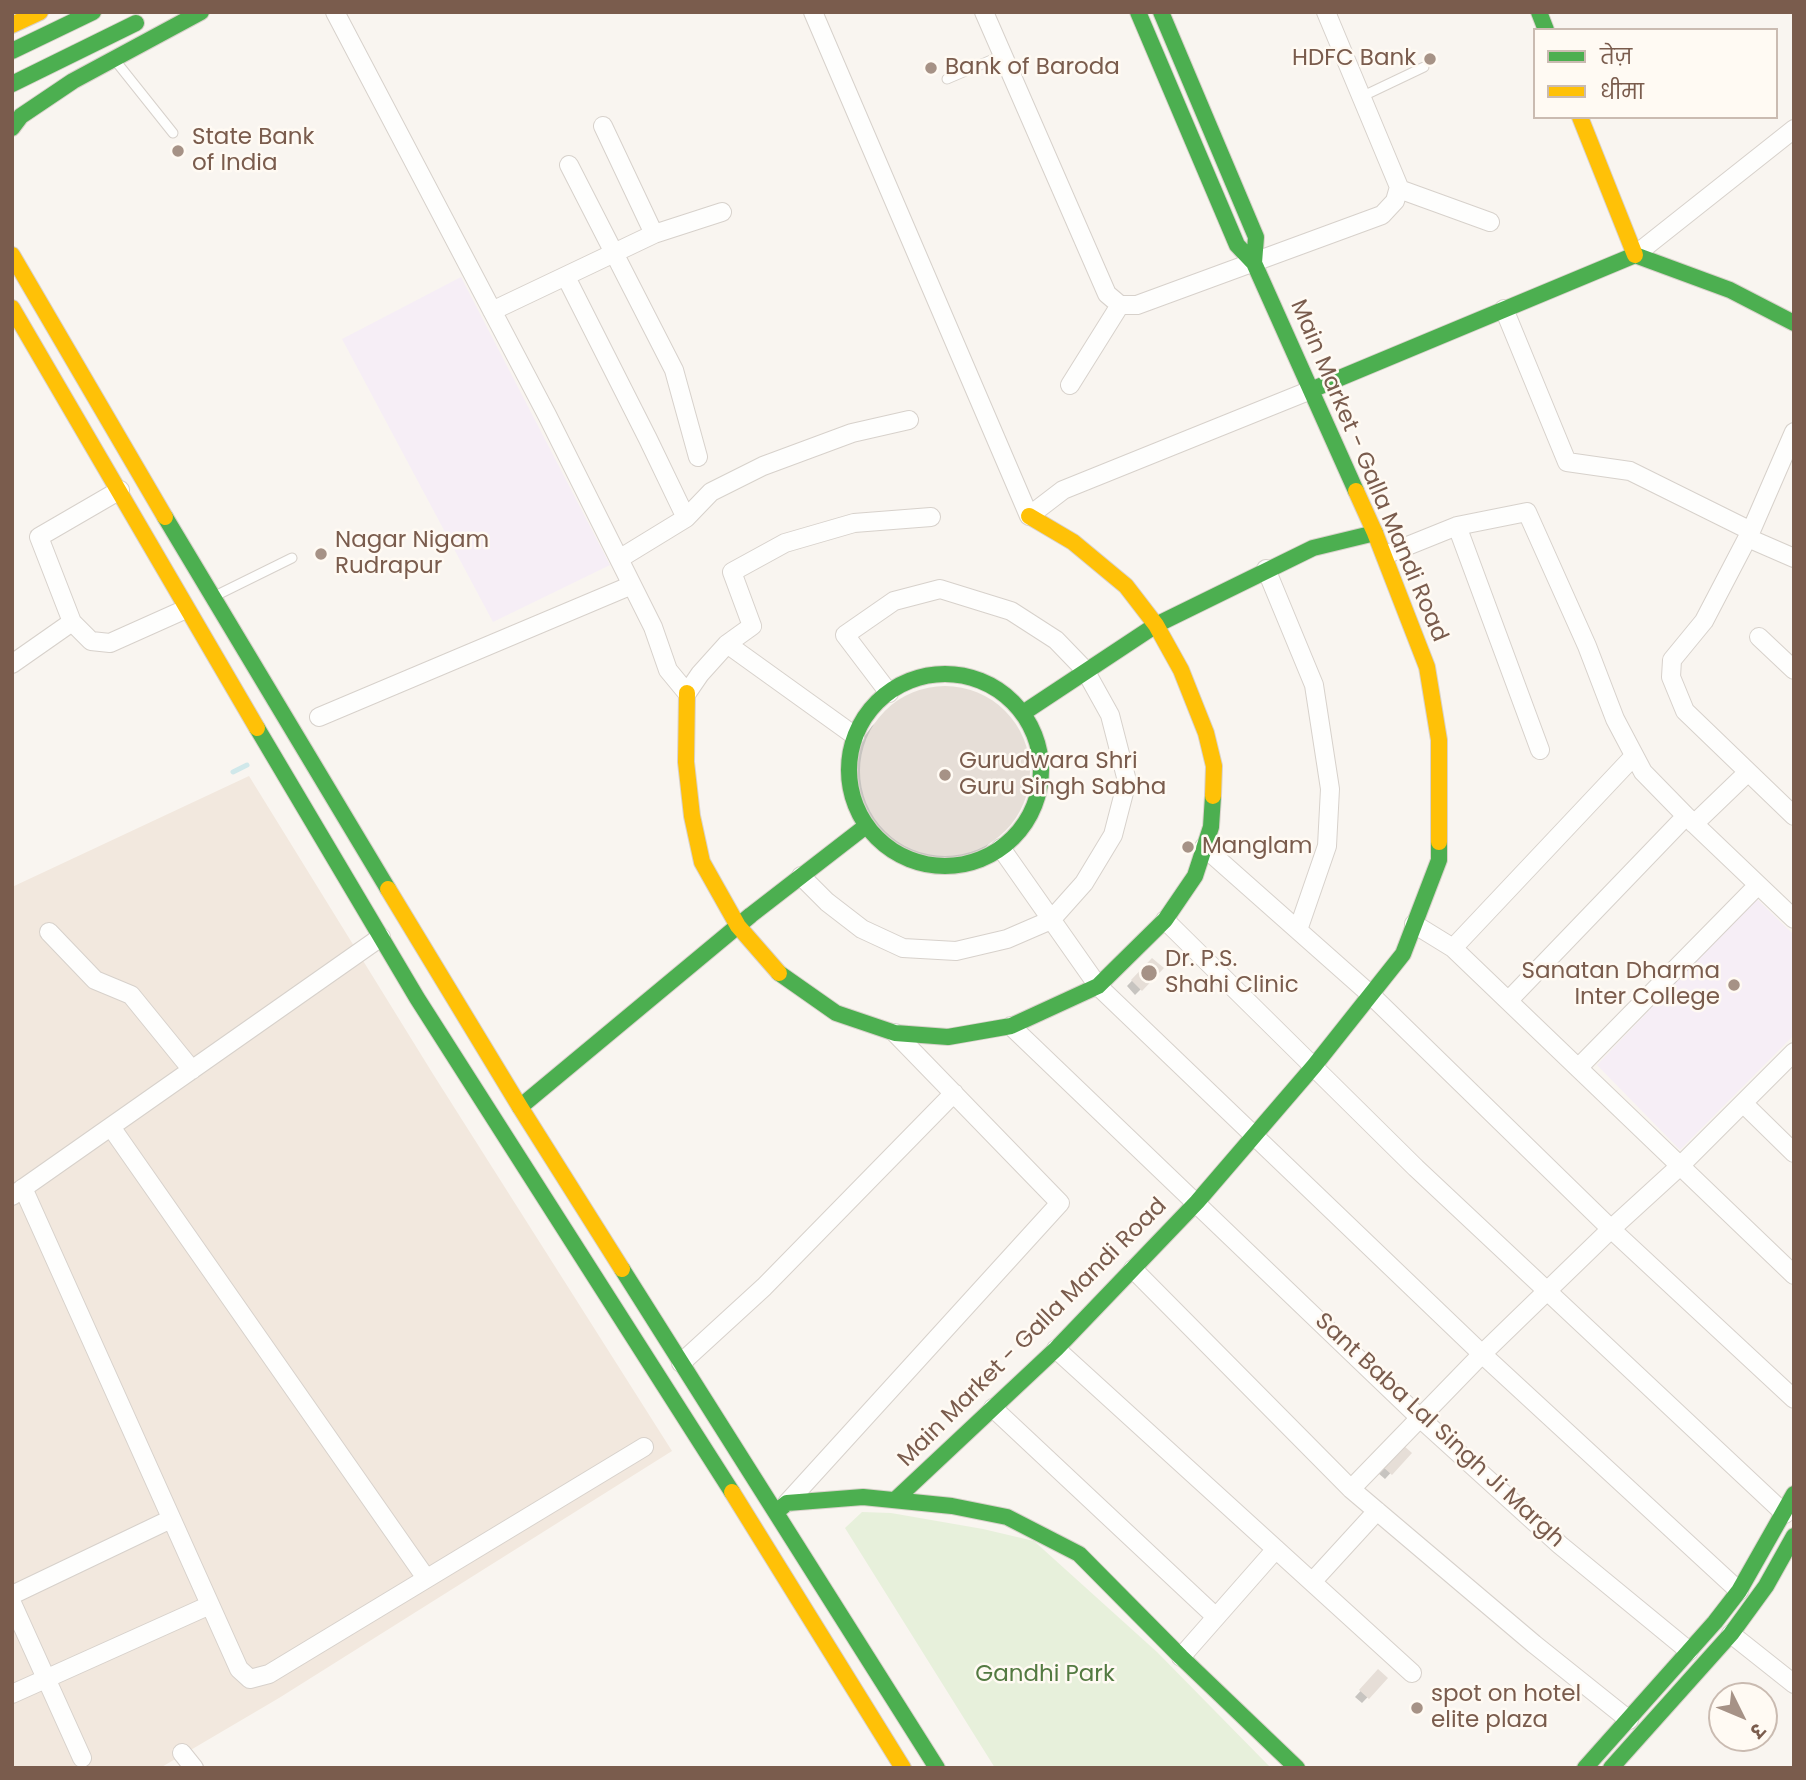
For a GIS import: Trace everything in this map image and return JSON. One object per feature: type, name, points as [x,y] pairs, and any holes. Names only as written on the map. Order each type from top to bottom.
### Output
[{"type":"main road","points":[[12,25],[40,12]]},
{"type":"main road","points":[[12,51],[93,12]]},
{"type":"main road","points":[[12,128],[21,116],[73,81],[201,12]]},
{"type":"main road","name":"Main Market - Galla Mandi Road","points":[[897,1499],[940,1466],[993,1408],[1056,1349],[1197,1202],[1314,1066],[1403,954],[1439,860],[1439,740],[1427,667],[1385,555],[1254,264],[1237,245],[1138,12]]},
{"type":"main road","name":"Main Market - Galla Mandi Road","points":[[1161,12],[1256,237],[1254,264]]},
{"type":"main road","points":[[12,85],[149,16]]},
{"type":"main road","points":[[104,39],[115,60]]},
{"type":"main road","points":[[1581,119],[1635,255]]},
{"type":"main road","points":[[12,255],[212,597],[520,1107],[681,1363],[781,1508],[937,1768]]},
{"type":"main road","points":[[1311,390],[1635,255],[1730,290],[1794,323]]},
{"type":"main road","points":[[12,307],[120,490],[186,609],[417,998],[754,1525],[903,1768]]},
{"type":"main road","points":[[49,367],[70,355]]},
{"type":"main road","points":[[687,693],[686,762],[692,817],[702,862],[738,926],[784,978],[836,1013],[895,1033],[948,1037],[1011,1026],[1098,986],[1165,920],[1195,876],[1211,827],[1214,766],[1206,733],[1181,670],[1156,625],[1126,586],[1073,542],[1029,516]]},
{"type":"main road","points":[[1023,713],[1156,625],[1313,548],[1375,533]]},
{"type":"main road","points":[[186,609],[212,597]]},
{"type":"main road","points":[[935,674],[968,676],[999,690],[1023,713],[1037,740],[1041,770],[1036,800],[1022,827],[1001,848],[974,862],[944,866],[914,862],[887,848],[866,826],[852,796],[849,763],[855,736],[876,703],[903,683],[935,674]]},
{"type":"main road","points":[[495,1123],[520,1107],[738,926],[866,826]]},
{"type":"main road","points":[[417,998],[445,983]]},
{"type":"main road","points":[[1585,1768],[1715,1622],[1739,1591],[1789,1518],[1794,1494]]},
{"type":"main road","points":[[754,1525],[781,1508],[863,1497],[950,1501],[1007,1517],[1079,1555],[1297,1768]]},
{"type":"main road","points":[[1611,1768],[1754,1605],[1794,1536]]},
{"type":"main road","points":[[1739,1591],[1754,1605]]},
{"type":"main road","points":[[1715,1622],[1731,1634]]},
{"type":"main road","points":[[1689,1651],[1705,1664]]},
{"type":"main road","points":[[1629,1720],[1645,1732]]},
{"type":"street","points":[[335,12],[619,559],[653,628],[668,670],[687,693],[727,644],[752,626],[733,572],[785,544],[854,523],[931,517]]},
{"type":"street","points":[[813,12],[1029,516],[1063,490],[1311,390]]},
{"type":"street","points":[[985,12],[1107,294],[1119,304],[1137,305],[1382,215],[1395,201],[1399,189],[1326,12]]},
{"type":"street","points":[[603,126],[654,234]]},
{"type":"street","points":[[1635,255],[1794,129]]},
{"type":"street","points":[[569,165],[674,370],[698,457]]},
{"type":"street","points":[[1399,189],[1490,222]]},
{"type":"street","points":[[492,312],[654,234],[722,212]]},
{"type":"street","points":[[566,277],[685,518]]},
{"type":"street","points":[[1070,385],[1119,304]]},
{"type":"street","points":[[1504,309],[1567,462],[1630,471],[1794,558]]},
{"type":"street","points":[[619,559],[685,518],[711,492],[764,466],[852,433],[909,420]]},
{"type":"street","points":[[1794,432],[1749,535],[1704,621],[1672,660],[1671,677],[1685,711],[1794,816]]},
{"type":"street","points":[[120,490],[39,537],[72,622],[91,641],[110,643],[186,609]]},
{"type":"street","points":[[1385,555],[1457,526],[1527,512],[1587,646],[1615,719],[1643,772],[1794,919]]},
{"type":"street","points":[[1457,526],[1539,750]]},
{"type":"street","points":[[1266,569],[1314,685],[1330,789],[1327,846],[1298,930]]},
{"type":"street","points":[[319,717],[632,585]]},
{"type":"street","points":[[801,876],[827,902],[862,929],[903,948],[956,951],[1007,939],[1051,920],[1084,883],[1113,835],[1127,781],[1110,715],[1085,670],[1056,640],[1012,611],[940,589],[894,601],[845,635],[889,693]]},
{"type":"street","points":[[12,664],[72,622]]},
{"type":"street","points":[[1759,637],[1794,670]]},
{"type":"street","points":[[727,644],[855,736]]},
{"type":"street","points":[[1453,948],[1634,756]]},
{"type":"street","points":[[1510,1000],[1690,820],[1747,773]]},
{"type":"street","points":[[1204,847],[1371,995],[1611,1229],[1794,1399]]},
{"type":"street","points":[[1001,848],[1098,986],[1482,1354],[1739,1591]]},
{"type":"street","points":[[1579,1068],[1758,885]]},
{"type":"street","points":[[1165,920],[1416,1168],[1789,1518]]},
{"type":"street","points":[[1414,924],[1453,948],[1510,1000],[1794,1275]]},
{"type":"street","points":[[49,932],[95,981],[131,995],[192,1070]]},
{"type":"street","points":[[381,937],[18,1192],[239,1669],[250,1679],[269,1674],[644,1447]]},
{"type":"street","name":"Sant Baba Lal Singh Ji Margh","points":[[1011,1026],[1420,1418],[1560,1545],[1689,1651]]},
{"type":"street","points":[[781,1508],[1060,1203],[895,1033]]},
{"type":"street","points":[[1351,1489],[1482,1354],[1680,1166],[1794,1052]]},
{"type":"street","points":[[681,1363],[764,1287],[954,1093]]},
{"type":"street","points":[[1743,1103],[1794,1153]]},
{"type":"street","points":[[111,1127],[426,1578]]},
{"type":"street","points":[[1133,1269],[1351,1489],[1534,1644],[1629,1720]]},
{"type":"street","points":[[1056,1349],[1412,1673]]},
{"type":"street","points":[[993,1408],[1216,1617]]},
{"type":"street","points":[[1312,1582],[1377,1511]]},
{"type":"street","points":[[12,1595],[171,1519]]},
{"type":"street","points":[[1181,1657],[1276,1549]]},
{"type":"street","points":[[12,1603],[82,1758]]},
{"type":"street","points":[[12,1694],[210,1605]]},
{"type":"street","points":[[1731,1634],[1794,1684]]},
{"type":"street","points":[[182,1753],[194,1768]]},
{"type":"lane","points":[[947,79],[1003,55]]},
{"type":"lane","points":[[115,60],[173,134]]},
{"type":"lane","points":[[1361,97],[1424,67]]},
{"type":"lane","points":[[212,597],[292,558]]},
{"type":"shaded area","points":[[461,277],[610,565],[493,622],[342,339]]},
{"type":"shaded area","points":[[249,776],[433,1074],[672,1451],[279,1698],[160,1768],[12,1768],[12,887]]},
{"type":"shaded area","name":"Sanatan Dharma Inter College","points":[[1756,898],[1794,935],[1794,1035],[1680,1150],[1597,1065]]},
{"type":"green space","name":"Gandhi Park","points":[[862,1512],[891,1513],[1034,1541],[1157,1652],[1271,1768],[995,1768],[845,1528]]},
{"type":"building","name":"Gurudwara Shri Guru Singh Sabha","points":[[945,686],[977,693],[1005,711],[1023,739],[1030,771],[1023,803],[1005,831],[977,849],[945,856],[913,849],[885,831],[867,803],[860,771],[867,739],[885,711],[913,693]]},
{"type":"building","points":[[1152,958],[1164,968],[1142,991],[1131,980]]},
{"type":"building","points":[[1403,1445],[1412,1453],[1392,1475],[1382,1466]]},
{"type":"building","points":[[1378,1669],[1388,1678],[1369,1699],[1359,1690]]},
{"type":"waterway","points":[[233,772],[247,765]]},
{"type":"traffic: fast","points":[[12,51],[93,12]]},
{"type":"traffic: fast","points":[[12,128],[21,116],[73,81],[201,12]]},
{"type":"traffic: fast","points":[[1138,12],[1237,245],[1254,263],[1356,491]]},
{"type":"traffic: fast","points":[[1161,12],[1256,237],[1254,263]]},
{"type":"traffic: fast","points":[[1539,12],[1545,28]]},
{"type":"traffic: fast","points":[[12,84],[136,23]]},
{"type":"traffic: fast","points":[[1311,390],[1635,255],[1730,290],[1794,323]]},
{"type":"traffic: fast","points":[[165,517],[388,889]]},
{"type":"traffic: fast","points":[[1023,713],[1156,625],[1313,548],[1375,533]]},
{"type":"traffic: fast","points":[[945,674],[982,682],[1013,702],[1033,733],[1041,770],[1033,807],[1013,838],[982,858],[945,866],[908,858],[877,838],[857,807],[849,770],[857,733],[877,702],[908,682],[945,674]]},
{"type":"traffic: fast","points":[[257,728],[417,998],[732,1492]]},
{"type":"traffic: fast","points":[[779,973],[836,1013],[895,1033],[948,1037],[1011,1026],[1098,986],[1165,920],[1195,876],[1211,827],[1213,796]]},
{"type":"traffic: fast","points":[[520,1107],[751,915],[866,826]]},
{"type":"traffic: fast","points":[[896,1499],[1056,1349],[1197,1202],[1314,1066],[1403,954],[1439,860],[1439,842]]},
{"type":"traffic: fast","points":[[622,1269],[937,1768]]},
{"type":"traffic: fast","points":[[1585,1768],[1715,1622],[1739,1591],[1794,1494]]},
{"type":"traffic: fast","points":[[776,1512],[787,1503],[863,1497],[952,1506],[1007,1517],[1079,1554],[1297,1768]]},
{"type":"traffic: fast","points":[[1611,1768],[1731,1634],[1766,1586],[1794,1536]]},
{"type":"traffic: slow","points":[[12,25],[40,12]]},
{"type":"traffic: slow","points":[[1581,119],[1635,255]]},
{"type":"traffic: slow","points":[[12,255],[165,517]]},
{"type":"traffic: slow","points":[[12,308],[257,728]]},
{"type":"traffic: slow","points":[[1356,491],[1427,667],[1439,740],[1439,842]]},
{"type":"traffic: slow","points":[[1029,516],[1073,542],[1126,586],[1156,625],[1181,670],[1206,733],[1214,766],[1213,796]]},
{"type":"traffic: slow","points":[[687,693],[686,762],[692,816],[702,862],[738,926],[779,973]]},
{"type":"traffic: slow","points":[[388,889],[622,1269]]},
{"type":"traffic: slow","points":[[732,1492],[903,1768]]},
{"type":"place","name":"HDFC Bank","points":[[1430,59]]},
{"type":"place","name":"Bank of Baroda","points":[[931,68]]},
{"type":"place","name":"State Bank of India","points":[[178,151]]},
{"type":"place","name":"Nagar Nigam Rudrapur","points":[[321,554]]},
{"type":"place","name":"Gurudwara Shri Guru Singh Sabha","points":[[945,775]]},
{"type":"place","name":"Manglam","points":[[1188,847]]},
{"type":"place","name":"Dr. P.S. Shahi Clinic","points":[[1149,973]]},
{"type":"place","name":"Sanatan Dharma Inter College","points":[[1734,985]]},
{"type":"place","name":"spot on hotel elite plaza","points":[[1417,1708]]}]
